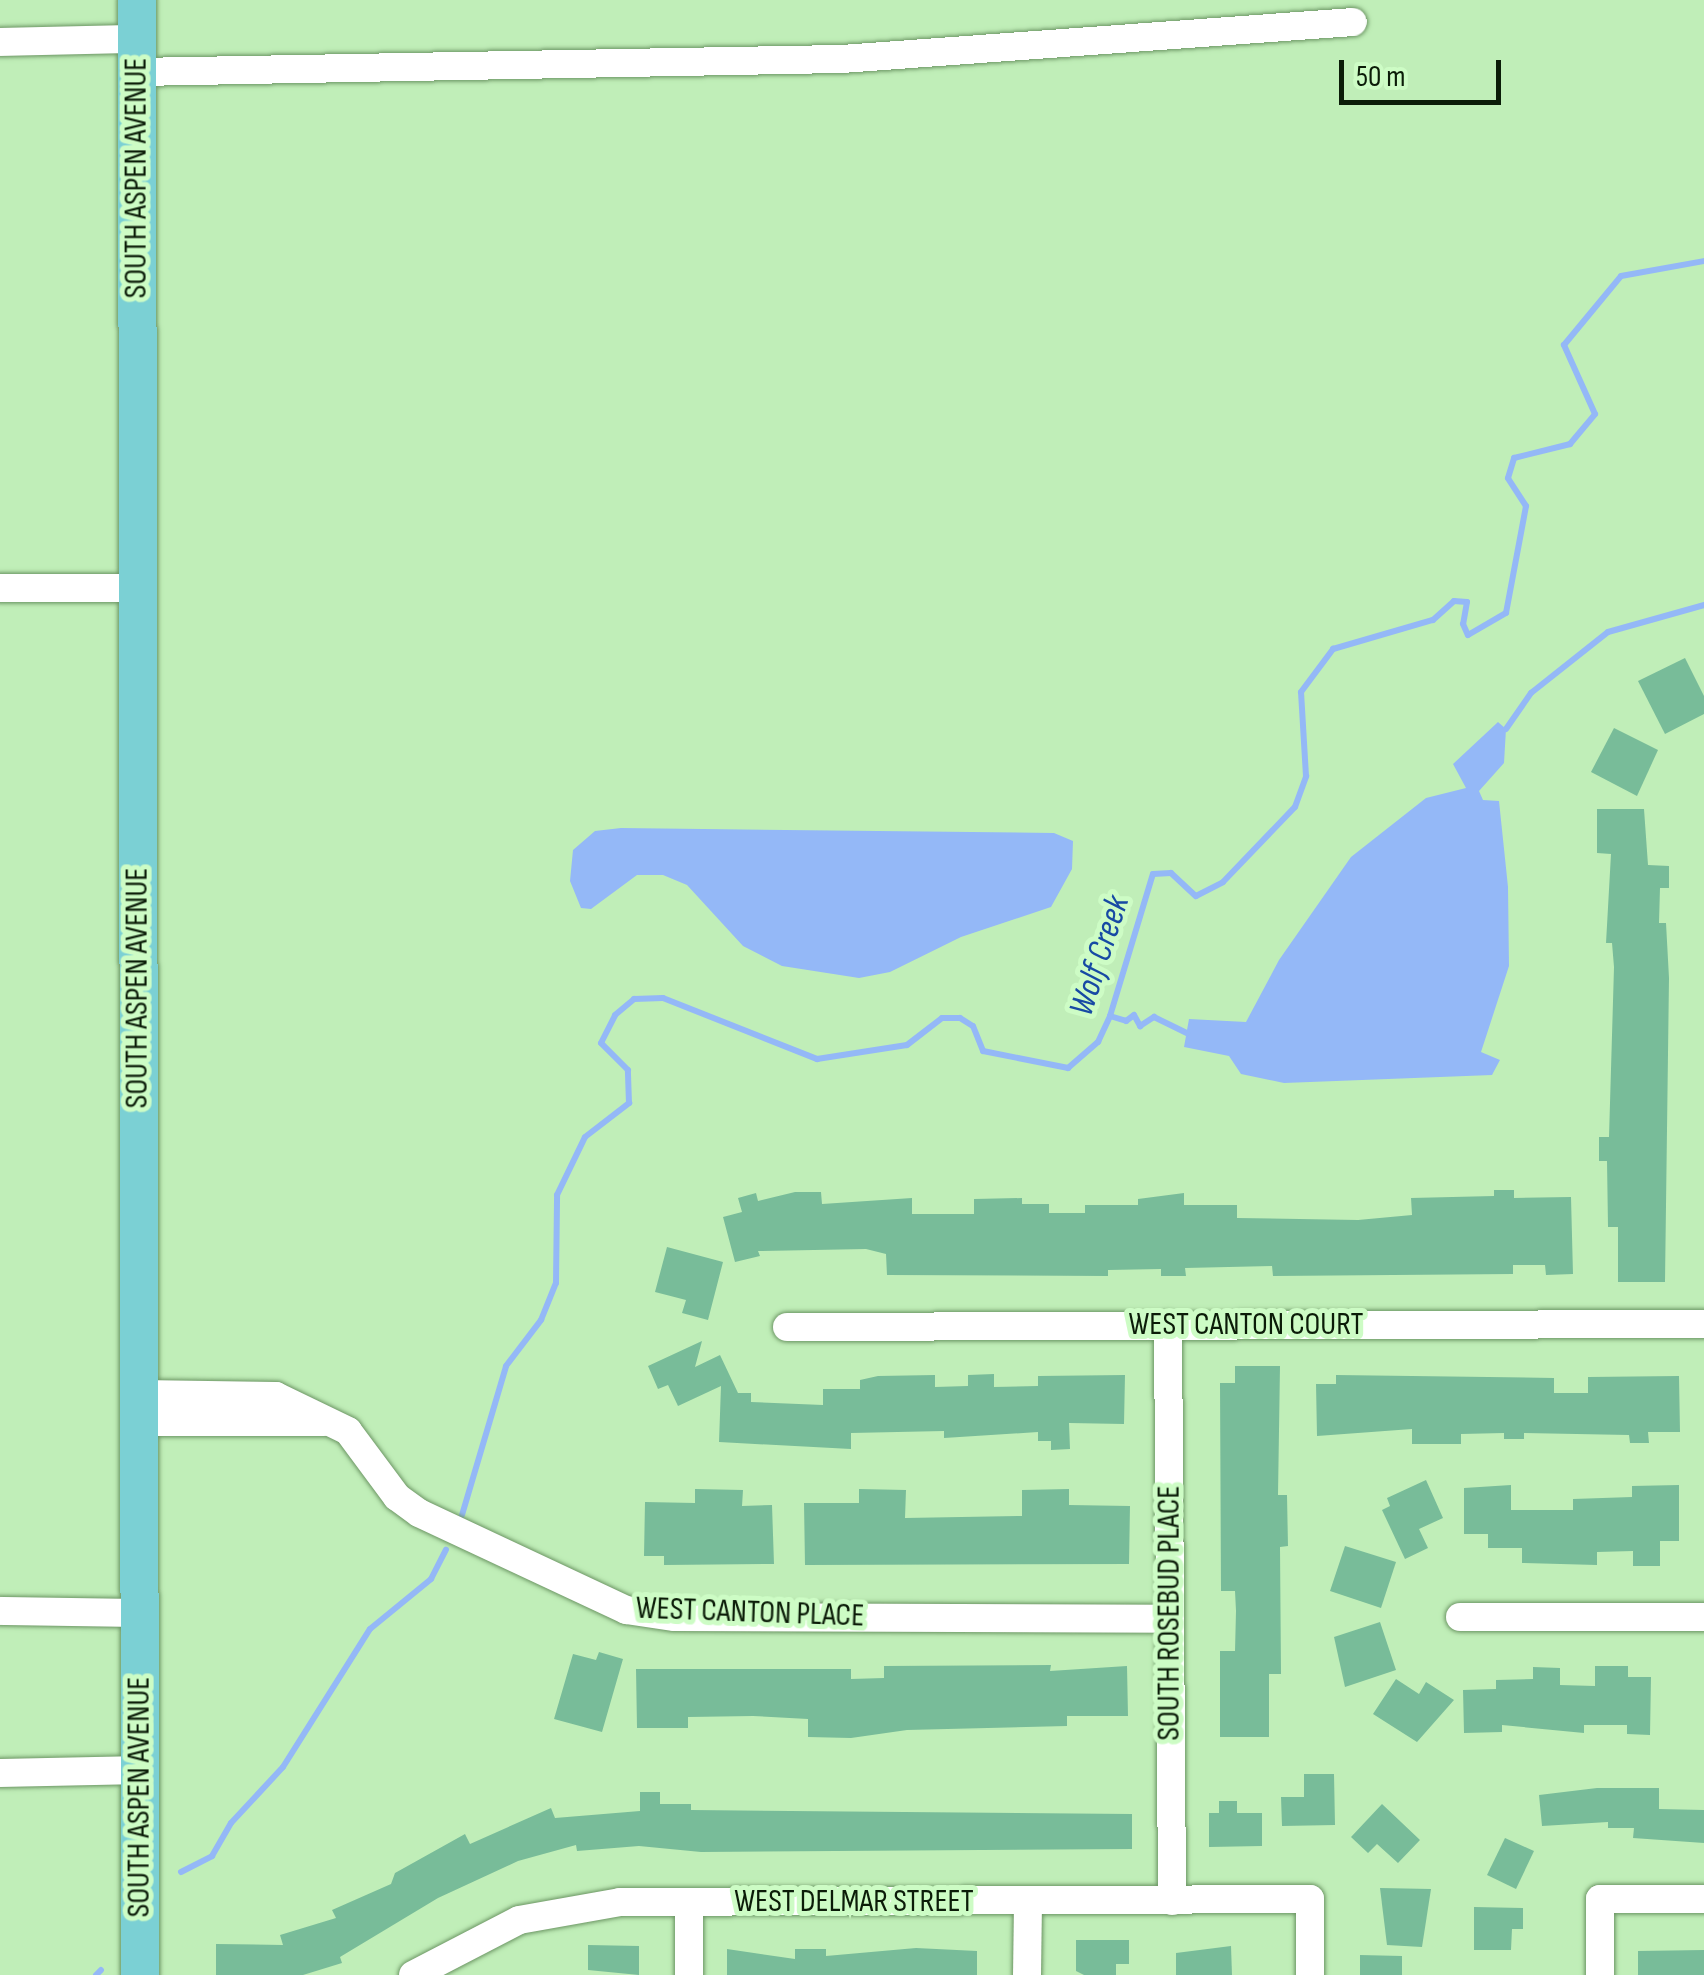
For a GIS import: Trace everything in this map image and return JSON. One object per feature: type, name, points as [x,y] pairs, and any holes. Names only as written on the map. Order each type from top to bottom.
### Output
[{"type":"main road","name":"SOUTH ASPEN AVENUE","points":[[137,0],[140,1975]]},
{"type":"street","points":[[0,42],[137,56],[842,60],[1353,22]]},
{"type":"street","points":[[0,588],[138,588]]},
{"type":"street","name":"WEST CANTON COURT","points":[[787,1326],[1704,1324]]},
{"type":"street","name":"SOUTH ROSEBUD PLACE","points":[[1168,1326],[1172,1901]]},
{"type":"street","name":"WEST CANTON PLACE","points":[[141,1408],[332,1422],[359,1442],[397,1497],[419,1513],[626,1610],[674,1616],[1170,1619]]},
{"type":"street","points":[[0,1611],[141,1613]]},
{"type":"street","points":[[1460,1617],[1704,1617]]},
{"type":"street","points":[[0,1773],[140,1770]]},
{"type":"street","points":[[1600,1975],[1600,1900],[1704,1899]]},
{"type":"street","points":[[1028,1900],[1028,1975]]},
{"type":"street","name":"WEST DELMAR STREET","points":[[414,1975],[518,1920],[601,1904],[1310,1900],[1310,1975]]},
{"type":"street","points":[[689,1903],[689,1975]]},
{"type":"water","points":[[1498,722],[1506,729],[1504,763],[1479,791],[1483,800],[1499,801],[1508,887],[1509,966],[1481,1052],[1500,1060],[1492,1075],[1284,1083],[1241,1074],[1229,1056],[1184,1047],[1189,1019],[1246,1022],[1279,960],[1351,857],[1426,798],[1466,788],[1453,764]]},
{"type":"water","points":[[621,828],[1054,833],[1073,841],[1072,869],[1051,907],[961,937],[890,972],[859,978],[782,966],[743,946],[687,885],[663,875],[637,875],[591,909],[581,908],[570,881],[573,850],[595,831]]},
{"type":"building","points":[[1685,658],[1704,696],[1704,714],[1665,734],[1638,681]]},
{"type":"building","points":[[1614,728],[1658,750],[1637,796],[1591,772]]},
{"type":"building","points":[[1597,809],[1644,809],[1648,865],[1669,866],[1669,888],[1660,888],[1659,923],[1666,923],[1669,978],[1665,1282],[1618,1282],[1618,1227],[1608,1227],[1607,1161],[1599,1161],[1599,1137],[1609,1137],[1614,967],[1612,943],[1606,943],[1611,854],[1597,853]]},
{"type":"building","points":[[1494,1190],[1514,1190],[1514,1198],[1571,1197],[1573,1274],[1546,1275],[1545,1265],[1513,1265],[1513,1274],[1273,1276],[1272,1266],[1185,1268],[1186,1276],[1161,1276],[1161,1269],[1108,1270],[1108,1276],[887,1275],[886,1254],[866,1249],[758,1251],[760,1256],[735,1262],[723,1217],[742,1212],[738,1198],[756,1193],[758,1201],[795,1192],[821,1192],[822,1204],[912,1198],[912,1214],[974,1214],[974,1199],[1022,1198],[1022,1204],[1049,1204],[1049,1213],[1085,1213],[1085,1205],[1138,1205],[1138,1199],[1184,1193],[1184,1205],[1237,1205],[1237,1218],[1358,1220],[1412,1215],[1411,1198],[1494,1196]]},
{"type":"building","points":[[667,1247],[723,1262],[708,1320],[682,1313],[686,1300],[655,1292]]},
{"type":"building","points":[[702,1341],[695,1367],[720,1355],[738,1393],[751,1393],[751,1402],[823,1405],[823,1389],[860,1389],[860,1380],[878,1376],[935,1375],[935,1387],[968,1386],[968,1375],[994,1374],[994,1387],[1038,1386],[1038,1376],[1125,1375],[1124,1424],[1069,1423],[1070,1449],[1051,1450],[1051,1441],[1038,1441],[1038,1432],[944,1438],[944,1431],[851,1433],[851,1449],[719,1442],[721,1386],[678,1406],[668,1385],[658,1389],[648,1366]]},
{"type":"building","points":[[1235,1366],[1280,1366],[1278,1495],[1287,1495],[1288,1546],[1280,1547],[1281,1674],[1269,1674],[1269,1737],[1220,1737],[1220,1651],[1235,1651],[1236,1611],[1235,1591],[1221,1591],[1220,1383],[1235,1383]]},
{"type":"building","points":[[1336,1375],[1554,1378],[1554,1393],[1588,1393],[1588,1377],[1679,1376],[1680,1432],[1648,1432],[1649,1443],[1630,1443],[1629,1435],[1524,1433],[1524,1439],[1504,1439],[1504,1433],[1461,1434],[1461,1444],[1412,1444],[1412,1429],[1317,1436],[1316,1384],[1336,1384]]},
{"type":"building","points":[[1426,1480],[1443,1518],[1419,1529],[1428,1548],[1405,1559],[1382,1510],[1390,1506],[1387,1498]]},
{"type":"building","points":[[1511,1485],[1511,1510],[1573,1510],[1573,1499],[1632,1497],[1632,1486],[1679,1485],[1679,1541],[1660,1541],[1660,1566],[1633,1566],[1633,1551],[1597,1552],[1597,1565],[1522,1563],[1522,1548],[1488,1548],[1488,1534],[1464,1534],[1464,1488]]},
{"type":"building","points":[[695,1489],[743,1490],[742,1506],[772,1505],[774,1564],[664,1565],[664,1556],[644,1556],[645,1502],[695,1503]]},
{"type":"building","points":[[859,1489],[906,1490],[905,1518],[1022,1516],[1022,1490],[1069,1489],[1069,1505],[1130,1506],[1129,1564],[805,1565],[804,1503],[859,1503]]},
{"type":"building","points":[[1345,1546],[1396,1562],[1381,1608],[1330,1591]]},
{"type":"building","points":[[1380,1622],[1396,1670],[1345,1687],[1334,1637]]},
{"type":"building","points":[[599,1652],[623,1659],[602,1732],[554,1719],[573,1654],[596,1660]]},
{"type":"building","points":[[1051,1665],[1050,1671],[1127,1666],[1128,1716],[1067,1716],[1067,1726],[907,1730],[851,1738],[808,1737],[808,1719],[753,1716],[688,1717],[688,1728],[637,1728],[636,1669],[851,1669],[851,1679],[884,1678],[884,1666]]},
{"type":"building","points":[[1595,1666],[1628,1666],[1628,1677],[1651,1677],[1650,1735],[1627,1734],[1627,1725],[1584,1725],[1584,1733],[1502,1725],[1502,1732],[1464,1733],[1463,1690],[1496,1689],[1496,1680],[1533,1679],[1533,1667],[1560,1668],[1560,1685],[1595,1686]]},
{"type":"building","points":[[1396,1679],[1419,1694],[1426,1682],[1454,1700],[1417,1742],[1373,1714]]},
{"type":"building","points":[[1304,1774],[1334,1774],[1335,1825],[1282,1826],[1281,1797],[1304,1797]]},
{"type":"building","points":[[1597,1788],[1659,1788],[1659,1809],[1704,1810],[1704,1843],[1633,1838],[1634,1828],[1608,1828],[1608,1822],[1542,1826],[1539,1795]]},
{"type":"building","points":[[640,1792],[660,1792],[660,1804],[691,1804],[691,1810],[1132,1814],[1132,1849],[701,1852],[639,1846],[577,1851],[576,1845],[518,1861],[438,1898],[340,1957],[342,1963],[303,1975],[216,1975],[216,1944],[283,1945],[280,1935],[336,1918],[332,1910],[391,1884],[395,1873],[465,1834],[470,1844],[551,1808],[555,1818],[640,1811]]},
{"type":"building","points":[[1219,1801],[1237,1801],[1237,1813],[1262,1813],[1262,1846],[1209,1847],[1209,1813],[1219,1813]]},
{"type":"building","points":[[1382,1804],[1420,1840],[1398,1863],[1377,1844],[1368,1853],[1351,1837]]},
{"type":"building","points":[[1505,1838],[1534,1851],[1516,1889],[1487,1875]]},
{"type":"building","points":[[1380,1888],[1431,1889],[1422,1947],[1387,1945]]},
{"type":"building","points":[[1474,1907],[1523,1908],[1523,1929],[1512,1929],[1511,1950],[1474,1950]]},
{"type":"building","points":[[1076,1940],[1129,1940],[1129,1964],[1116,1964],[1116,1975],[1084,1975],[1076,1971]]},
{"type":"building","points":[[588,1945],[639,1946],[639,1975],[588,1970]]},
{"type":"building","points":[[1231,1946],[1232,1975],[1176,1975],[1176,1953]]},
{"type":"building","points":[[916,1948],[977,1951],[977,1975],[727,1975],[727,1949],[795,1959],[795,1949],[826,1949],[826,1956]]},
{"type":"building","points":[[1704,1950],[1704,1975],[1638,1975],[1638,1951]]},
{"type":"building","points":[[1360,1955],[1402,1956],[1402,1975],[1360,1975]]},
{"type":"waterway","name":"Wolf Creek","points":[[462,1515],[506,1366],[541,1320],[556,1283],[557,1195],[585,1137],[629,1103],[628,1070],[601,1043],[615,1015],[634,999],[663,998],[817,1059],[907,1045],[942,1018],[960,1018],[973,1026],[983,1051],[1068,1068],[1098,1042],[1110,1016],[1153,874],[1171,873],[1196,896],[1223,882],[1295,807],[1306,776],[1301,692],[1333,649],[1433,620],[1454,601],[1467,602],[1463,624],[1468,635],[1506,613],[1526,506],[1508,478],[1514,458],[1570,444],[1595,414],[1564,345],[1621,276],[1704,261]]},
{"type":"waterway","points":[[1506,729],[1531,693],[1608,632],[1704,605]]},
{"type":"waterway","points":[[1110,1016],[1126,1021],[1134,1015],[1140,1026],[1154,1017],[1187,1033]]},
{"type":"waterway","points":[[181,1872],[212,1856],[231,1823],[283,1767],[370,1629],[431,1579],[446,1550]]},
{"type":"waterway","points":[[96,1975],[101,1970]]}]
